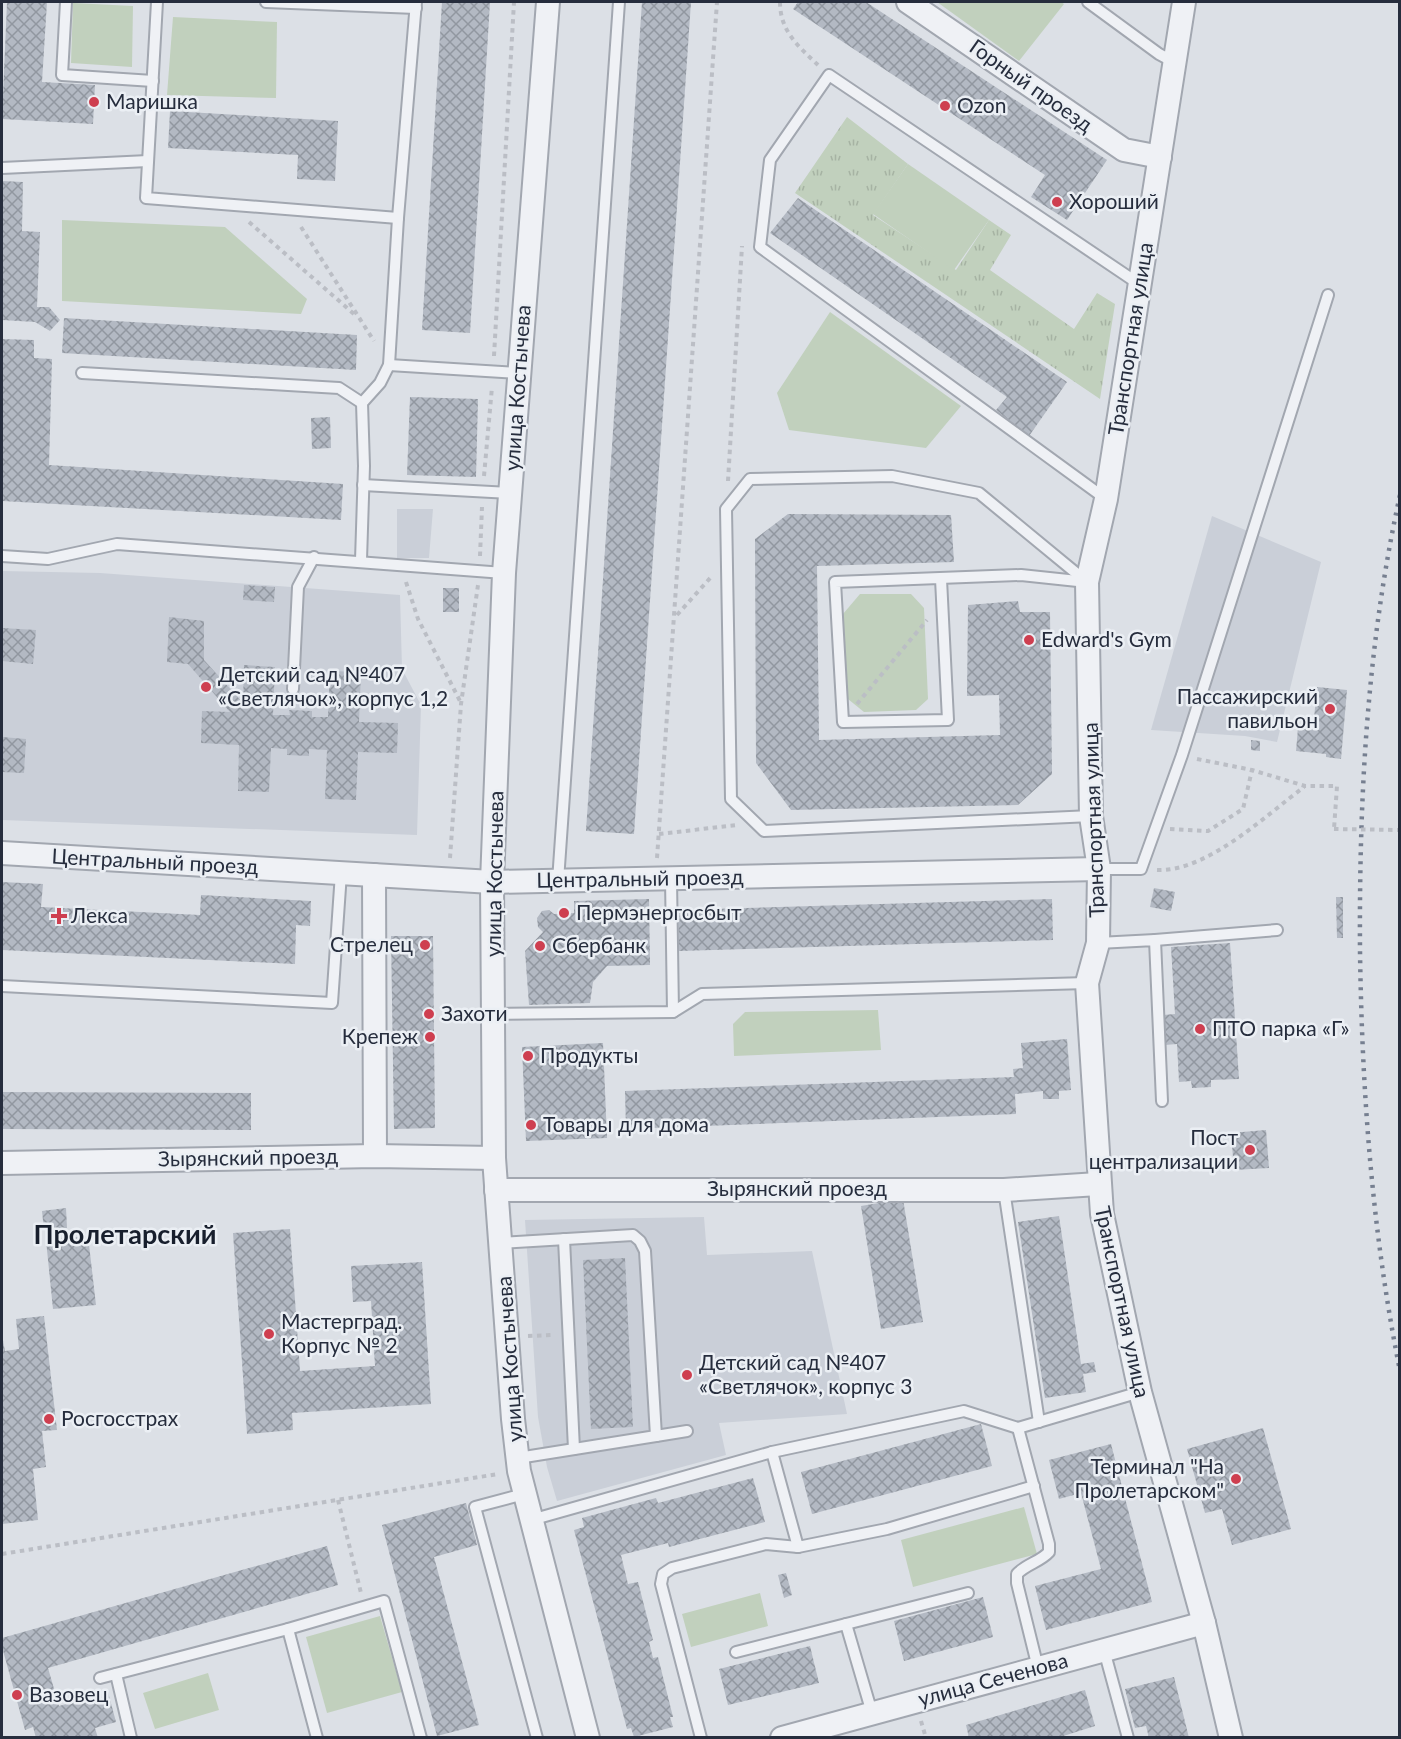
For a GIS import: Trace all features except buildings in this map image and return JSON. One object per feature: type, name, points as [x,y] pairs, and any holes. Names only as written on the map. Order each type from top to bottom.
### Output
[{"type":"street","name":"улица Костычева","points":[[548,2],[504,573],[492,882],[494,1158],[519,1464],[524,1494],[588,1737]]},
{"type":"street","name":"Горный проезд","points":[[908,2],[1124,150],[1160,157]]},
{"type":"street","name":"Транспортная улица","points":[[1184,2],[1106,499],[1087,582],[1091,816],[1099,869],[1098,943],[1088,983],[1098,1184],[1108,1245],[1140,1392],[1204,1623],[1231,1737]]},
{"type":"street","name":"Центральный проезд","points":[[2,854],[492,882],[1099,869]]},
{"type":"street","points":[[374,875],[375,1156]]},
{"type":"street","name":"Зырянский проезд","points":[[2,1163],[375,1156],[494,1158]]},
{"type":"street","name":"Зырянский проезд","points":[[496,1190],[1004,1190],[1098,1184]]},
{"type":"street","name":"улица Сеченова","points":[[782,1737],[1204,1623]]},
{"type":"lane","points":[[66,2],[62,75],[153,81]]},
{"type":"lane","points":[[157,2],[146,198],[398,218]]},
{"type":"lane","points":[[266,2],[416,5],[398,218],[390,365],[380,383],[362,403],[361,560]]},
{"type":"lane","points":[[558,882],[619,2]]},
{"type":"lane","points":[[1088,2],[1159,54],[1174,62]]},
{"type":"lane","points":[[1106,499],[760,247],[770,160],[829,75],[1140,284]]},
{"type":"lane","points":[[2,168],[148,161]]},
{"type":"lane","points":[[1099,869],[1141,869],[1182,755],[1328,295]]},
{"type":"lane","points":[[390,365],[519,373]]},
{"type":"lane","points":[[82,373],[339,388],[362,403]]},
{"type":"lane","points":[[1087,582],[980,494],[892,476],[750,479],[726,509],[731,799],[764,831],[1091,816]]},
{"type":"lane","points":[[363,484],[482,489],[510,493]]},
{"type":"lane","points":[[2,556],[48,559],[117,544],[361,560],[504,573]]},
{"type":"lane","points":[[293,689],[298,587],[314,557]]},
{"type":"lane","points":[[942,579],[948,720],[843,722],[835,582],[1021,575],[1087,582]]},
{"type":"lane","points":[[2,986],[332,1003],[341,873]]},
{"type":"lane","points":[[663,879],[673,1012]]},
{"type":"lane","points":[[1098,943],[1276,930]]},
{"type":"lane","points":[[1155,940],[1162,1101]]},
{"type":"lane","points":[[494,1014],[673,1012],[702,994],[1088,983]]},
{"type":"lane","points":[[1004,1190],[1039,1422]]},
{"type":"lane","points":[[501,1243],[633,1235],[640,1241],[645,1251],[656,1436]]},
{"type":"lane","points":[[564,1239],[574,1449]]},
{"type":"lane","points":[[531,1520],[772,1452],[964,1411],[1018,1428],[1140,1392]]},
{"type":"lane","points":[[1018,1428],[1049,1552],[1017,1574],[1017,1583],[1038,1668]]},
{"type":"lane","points":[[519,1464],[574,1449],[687,1431]]},
{"type":"lane","points":[[772,1452],[798,1547]]},
{"type":"lane","points":[[701,1737],[661,1584],[663,1574],[672,1568],[766,1544],[798,1547],[888,1529],[1034,1486]]},
{"type":"lane","points":[[524,1494],[475,1507],[537,1737]]},
{"type":"lane","points":[[735,1652],[969,1593]]},
{"type":"lane","points":[[100,1678],[288,1629],[384,1601],[421,1737]]},
{"type":"lane","points":[[846,1624],[872,1713]]},
{"type":"lane","points":[[288,1629],[317,1737]]},
{"type":"lane","points":[[1104,1650],[1128,1737]]},
{"type":"lane","points":[[116,1674],[131,1737]]},
{"type":"path","points":[[449,879],[461,704],[480,572],[482,489],[493,373],[514,2]]},
{"type":"path","points":[[663,879],[659,834],[717,2]]},
{"type":"path","points":[[780,2],[780,15],[790,38],[829,75]]},
{"type":"path","points":[[229,205],[359,318]]},
{"type":"path","points":[[290,210],[390,365]]},
{"type":"path","points":[[726,509],[742,243]]},
{"type":"path","points":[[676,616],[727,560]]},
{"type":"path","points":[[394,564],[408,584],[418,619],[461,704]]},
{"type":"path","points":[[843,722],[943,601]]},
{"type":"path","points":[[1182,755],[1305,786],[1337,786],[1334,829],[1400,830]]},
{"type":"path","points":[[1154,828],[1208,831],[1243,809],[1252,771]]},
{"type":"path","points":[[1141,869],[1181,869],[1204,859],[1305,786]]},
{"type":"path","points":[[659,834],[756,823]]},
{"type":"path","points":[[526,1336],[569,1334]]},
{"type":"path","points":[[2,1554],[338,1500],[519,1464]]},
{"type":"path","points":[[338,1500],[365,1606]]},
{"type":"shaded area","points":[[397,509],[433,509],[429,558],[397,558]]},
{"type":"shaded area","points":[[1212,516],[1321,562],[1277,742],[1245,736],[1151,730]]},
{"type":"shaded area","name":"Детский сад №407 «Светлячок», корпус 1,2","points":[[2,571],[100,573],[400,595],[402,669],[421,705],[417,835],[2,820]]},
{"type":"shaded area","name":"Детский сад №407 «Светлячок», корпус 3","points":[[704,1217],[707,1255],[812,1251],[847,1414],[719,1423],[726,1455],[557,1501],[547,1467],[538,1417],[525,1220]]},
{"type":"green space","points":[[937,2],[1061,2],[1064,4],[1019,61]]},
{"type":"green space","points":[[73,3],[133,6],[132,67],[71,63]]},
{"type":"green space","points":[[173,17],[277,22],[276,98],[167,95]]},
{"type":"green space","points":[[847,117],[908,164],[873,215],[956,270],[989,220],[1011,235],[990,270],[1074,329],[1097,293],[1115,304],[1100,399],[795,193]]},
{"type":"green space","points":[[908,164],[989,220],[954,270],[873,214]]},
{"type":"green space","points":[[62,220],[225,227],[307,299],[301,314],[62,301]]},
{"type":"green space","points":[[830,312],[961,406],[926,448],[789,430],[777,393]]},
{"type":"green space","points":[[860,594],[911,594],[924,608],[928,699],[916,710],[864,712],[848,699],[843,614]]},
{"type":"green space","points":[[878,1010],[881,1050],[734,1056],[733,1024],[745,1012]]},
{"type":"green space","points":[[1024,1507],[1037,1554],[913,1587],[901,1540]]},
{"type":"green space","points":[[760,1593],[768,1626],[691,1647],[682,1614]]},
{"type":"green space","points":[[380,1616],[402,1692],[327,1713],[306,1637]]},
{"type":"green space","points":[[208,1673],[219,1710],[155,1729],[143,1693]]},
{"type":"railway","points":[[1400,495],[1380,608],[1367,722],[1360,893],[1363,1057],[1370,1162],[1382,1267],[1400,1371]]},
{"type":"place","name":"Маришка","points":[[94,102]]},
{"type":"place","name":"Ozon","points":[[945,106]]},
{"type":"place","name":"Хороший","points":[[1057,202]]},
{"type":"place","name":"Edward's Gym","points":[[1029,640]]},
{"type":"place","name":"Детский сад №407 «Светлячок», корпус 1,2","points":[[206,687]]},
{"type":"place","name":"Пассажирский павильон","points":[[1330,709]]},
{"type":"place","name":"Пермэнергосбыт","points":[[564,913]]},
{"type":"place","name":"Лекса","points":[[59,916]]},
{"type":"place","name":"Стрелец","points":[[425,945]]},
{"type":"place","name":"Сбербанк","points":[[540,946]]},
{"type":"place","name":"Захоти","points":[[429,1014]]},
{"type":"place","name":"ПТО парка «Г»","points":[[1200,1029]]},
{"type":"place","name":"Крепеж","points":[[430,1037]]},
{"type":"place","name":"Продукты","points":[[528,1056]]},
{"type":"place","name":"Товары для дома","points":[[531,1125]]},
{"type":"place","name":"Пост централизации","points":[[1250,1150]]},
{"type":"place","name":"Мастерград. Корпус № 2","points":[[269,1334]]},
{"type":"place","name":"Детский сад №407 «Светлячок», корпус 3","points":[[687,1375]]},
{"type":"place","name":"Росгосстрах","points":[[49,1419]]},
{"type":"place","name":"Терминал \"На Пролетарском\"","points":[[1236,1479]]},
{"type":"place","name":"Вазовец","points":[[17,1695]]},
{"type":"district","name":"Пролетарский","points":[[125,1235]]}]
